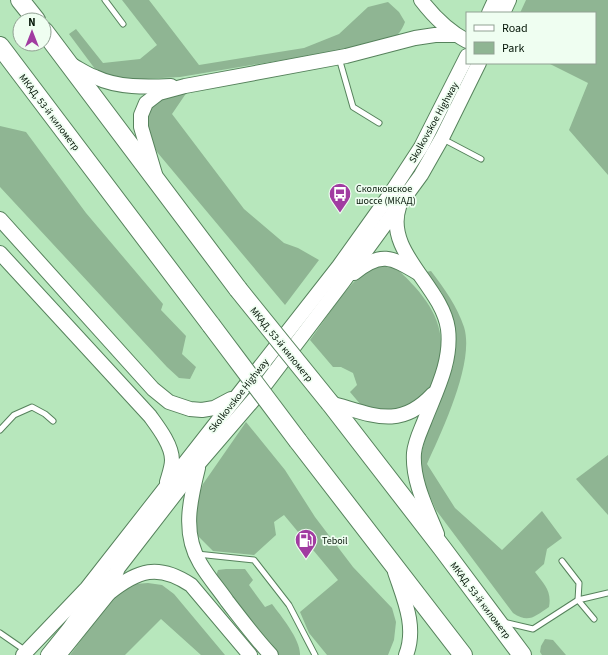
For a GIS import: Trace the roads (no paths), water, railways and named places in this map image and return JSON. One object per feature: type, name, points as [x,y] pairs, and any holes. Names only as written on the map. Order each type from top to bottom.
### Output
[{"type":"highway","points":[[24,1],[31,12]]},
{"type":"highway","name":"МКАД, 53-й километр","points":[[52,42],[238,289],[330,403],[442,548],[522,655]]},
{"type":"highway","name":"МКАД, 53-й километр","points":[[0,46],[298,442],[391,560],[463,655]]},
{"type":"main road","points":[[421,0],[435,17],[461,38]]},
{"type":"main road","points":[[489,12],[495,0]]},
{"type":"main road","points":[[503,12],[509,0]]},
{"type":"main road","points":[[158,184],[141,127],[141,115],[146,103],[159,93],[185,86],[338,57],[414,38],[435,35],[461,38]]},
{"type":"main road","name":"Skolkovskoe Highway","points":[[29,654],[50,641],[87,588],[339,266],[389,196],[421,147],[466,58]]},
{"type":"main road","points":[[68,63],[95,78],[114,84],[185,86]]},
{"type":"main road","name":"Skolkovskoe Highway","points":[[59,655],[108,594],[118,568],[200,462],[255,398],[343,282],[421,175],[442,138],[479,64]]},
{"type":"main road","points":[[400,204],[396,216],[398,232],[403,247],[418,273],[436,298],[446,321],[449,344],[445,369],[417,439],[414,453],[419,487],[442,548]]},
{"type":"main road","points":[[0,219],[153,388],[169,402],[190,409],[202,410],[214,408],[237,396]]},
{"type":"main road","points":[[0,253],[150,416],[162,432],[172,460],[167,485]]},
{"type":"main road","points":[[343,282],[365,264],[376,259],[398,261],[418,273]]},
{"type":"main road","points":[[330,403],[371,415],[387,417],[402,415],[416,409],[426,402],[436,391]]},
{"type":"main road","points":[[200,462],[189,503],[190,534],[196,554],[210,579],[258,641],[272,655]]},
{"type":"main road","points":[[391,560],[409,614],[412,632],[406,655]]},
{"type":"main road","points":[[48,655],[90,599],[118,568]]},
{"type":"main road","points":[[108,594],[124,581],[137,574],[162,571],[179,576],[191,585],[250,655]]},
{"type":"lane","points":[[105,0],[123,24]]},
{"type":"lane","points":[[338,57],[353,107],[379,123]]},
{"type":"lane","points":[[442,138],[482,159]]},
{"type":"lane","points":[[0,430],[14,415],[32,407],[45,414],[53,421]]},
{"type":"lane","points":[[196,554],[254,560],[289,605],[315,655]]},
{"type":"lane","points":[[562,560],[579,582],[578,600],[594,619]]},
{"type":"lane","points":[[496,620],[533,629],[578,600],[608,594]]},
{"type":"lane","points":[[0,633],[29,654]]},
{"type":"place","name":"Сколковское шоссе (МКАД)","points":[[340,214]]},
{"type":"place","name":"Teboil","points":[[306,560]]}]
